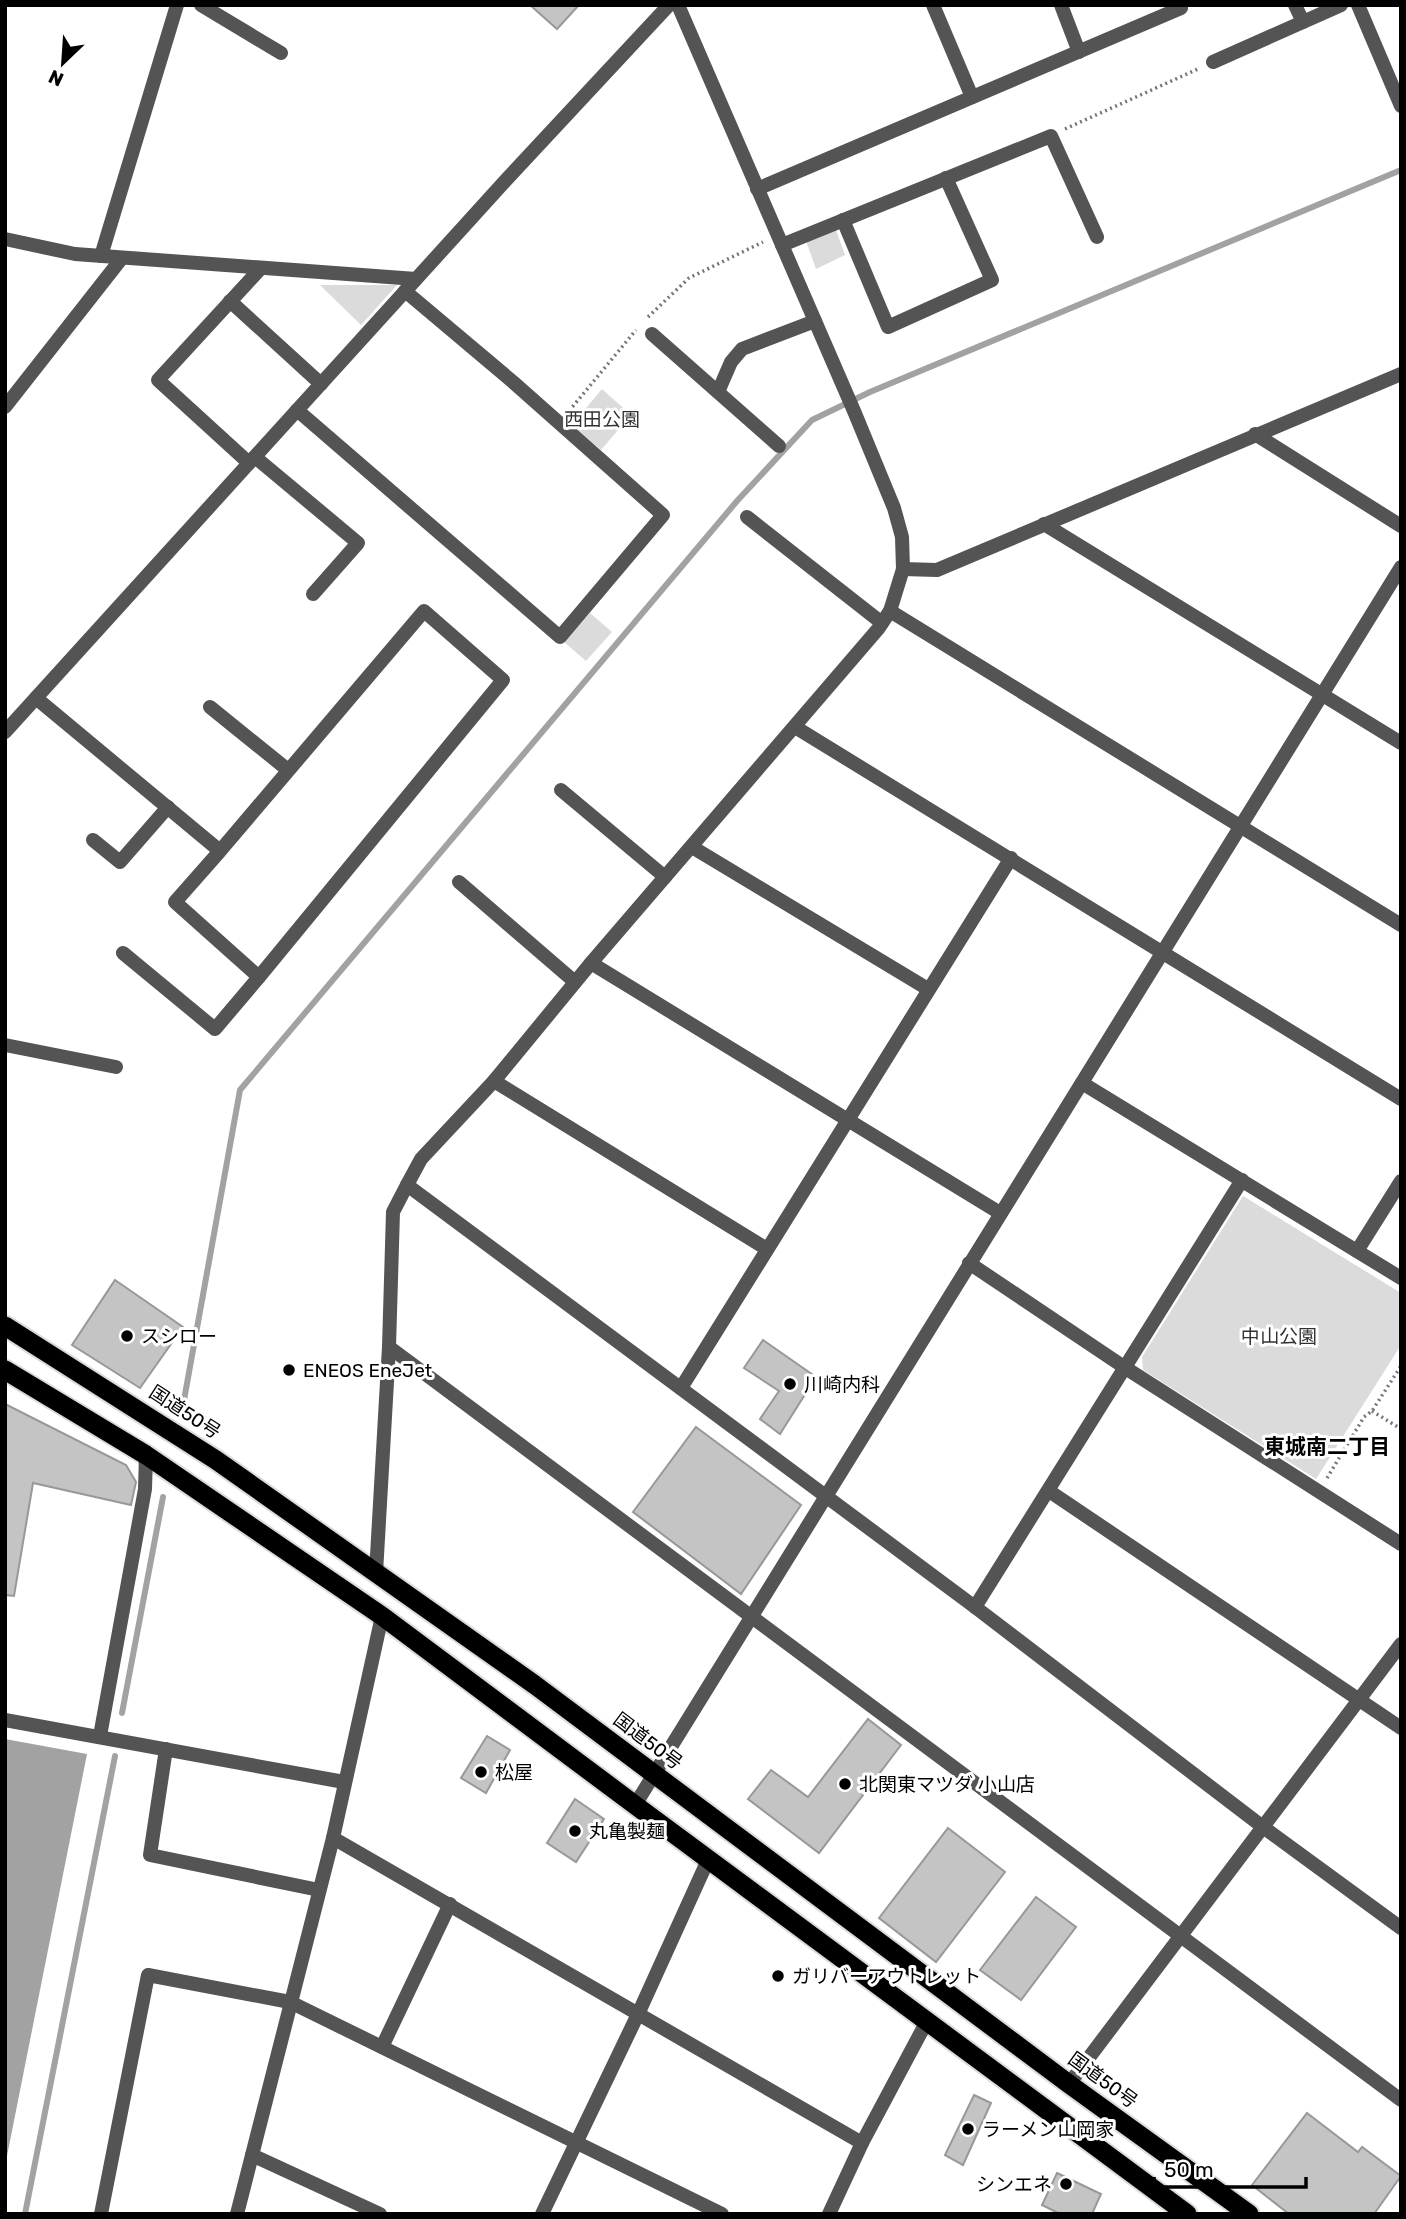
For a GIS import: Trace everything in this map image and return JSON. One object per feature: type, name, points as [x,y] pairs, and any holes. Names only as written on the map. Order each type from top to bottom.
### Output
[{"type":"highway","name":"国道50号","points":[[5,1326],[216,1460],[535,1685],[1069,2084],[1250,2214]]},
{"type":"highway","points":[[5,1370],[146,1455],[382,1616],[1184,2213]]},
{"type":"street","points":[[101,256],[177,5]]},
{"type":"street","points":[[201,5],[281,53]]},
{"type":"street","points":[[5,732],[669,5]]},
{"type":"street","points":[[376,1573],[389,1347],[393,1212],[407,1185],[421,1159],[494,1081],[886,617],[903,569],[902,537],[894,508],[678,5]]},
{"type":"street","points":[[933,5],[972,97]]},
{"type":"street","points":[[1061,5],[1079,52]]},
{"type":"street","points":[[757,189],[1181,8],[1180,5]]},
{"type":"street","points":[[1295,5],[1303,22]]},
{"type":"street","points":[[1213,62],[1341,5]]},
{"type":"street","points":[[1358,5],[1401,106]]},
{"type":"street","points":[[782,245],[1051,136],[1097,237]]},
{"type":"street","points":[[843,220],[888,327],[992,280],[946,178]]},
{"type":"street","points":[[8,243],[75,254],[416,279]]},
{"type":"street","points":[[5,407],[122,258]]},
{"type":"street","points":[[261,268],[158,380],[252,460],[358,543],[313,594]]},
{"type":"street","points":[[297,410],[560,637],[663,515],[405,291]]},
{"type":"street","points":[[230,301],[321,384]]},
{"type":"street","points":[[718,392],[731,362],[742,349],[815,321]]},
{"type":"street","points":[[652,334],[779,446]]},
{"type":"street","points":[[903,569],[937,570],[1401,374]]},
{"type":"street","points":[[1255,434],[1401,526]]},
{"type":"street","points":[[747,517],[886,617],[1240,826],[1401,925]]},
{"type":"street","points":[[1044,524],[1401,743]]},
{"type":"street","points":[[635,1805],[1401,567]]},
{"type":"street","points":[[123,953],[215,1030],[259,977],[503,680],[424,611],[175,902],[259,977]]},
{"type":"street","points":[[36,698],[220,851]]},
{"type":"street","points":[[210,706],[288,770]]},
{"type":"street","points":[[795,727],[1163,951],[1401,1100]]},
{"type":"street","points":[[561,790],[665,877]]},
{"type":"street","points":[[93,840],[120,862],[168,807]]},
{"type":"street","points":[[692,847],[928,989]]},
{"type":"street","points":[[681,1388],[1011,858]]},
{"type":"street","points":[[459,882],[575,982]]},
{"type":"street","points":[[591,963],[1000,1213]]},
{"type":"street","points":[[5,1045],[116,1067]]},
{"type":"street","points":[[494,1081],[767,1249]]},
{"type":"street","points":[[1082,1083],[1401,1278]]},
{"type":"street","points":[[975,1607],[1242,1180]]},
{"type":"street","points":[[1357,1251],[1401,1181]]},
{"type":"street","points":[[407,1185],[1401,1928]]},
{"type":"street","points":[[969,1263],[1124,1367],[1401,1544]]},
{"type":"street","points":[[389,1347],[1401,2100]]},
{"type":"street","points":[[100,1736],[145,1489],[146,1455]]},
{"type":"street","points":[[1049,1491],[1401,1728]]},
{"type":"street","points":[[237,2214],[333,1838],[382,1616]]},
{"type":"street","points":[[1069,2084],[1401,1644]]},
{"type":"street","points":[[5,1720],[344,1783]]},
{"type":"street","points":[[166,1749],[150,1855],[319,1890]]},
{"type":"street","points":[[333,1838],[639,2012],[862,2143]]},
{"type":"street","points":[[542,2214],[708,1860]]},
{"type":"street","points":[[382,2047],[450,1904]]},
{"type":"street","points":[[101,2214],[148,1975],[290,2002],[722,2214]]},
{"type":"street","points":[[829,2214],[862,2143],[927,2021]]},
{"type":"street","points":[[252,2155],[380,2214]]},
{"type":"path","points":[[1051,136],[1213,62]]},
{"type":"path","points":[[1319,1490],[1364,1417],[1372,1411],[1401,1366]]},
{"type":"path","points":[[1372,1411],[1401,1429]]},
{"type":"green space","points":[[836,230],[845,255],[816,269],[806,241]]},
{"type":"green space","points":[[320,285],[397,285],[361,325]]},
{"type":"green space","name":"西田公園","points":[[602,389],[631,415],[601,450],[572,425]]},
{"type":"green space","points":[[590,613],[612,632],[586,661],[564,642]]},
{"type":"green space","name":"中山公園","points":[[1243,1196],[1401,1293],[1401,1345],[1316,1479],[1143,1370],[1142,1357]]},
{"type":"shaded area","points":[[5,1739],[87,1754],[5,2166]]},
{"type":"building","points":[[530,5],[579,5],[557,29]]},
{"type":"building","name":"スシロー","points":[[115,1280],[183,1327],[140,1388],[72,1345]]},
{"type":"building","name":"川崎内科","points":[[763,1340],[816,1377],[780,1434],[760,1419],[779,1391],[744,1368]]},
{"type":"building","points":[[5,1404],[126,1465],[136,1482],[131,1505],[33,1483],[14,1596],[5,1595]]},
{"type":"building","points":[[696,1427],[801,1505],[741,1594],[633,1512]]},
{"type":"building","name":"北関東マツダ 小山店","points":[[868,1719],[901,1745],[819,1853],[748,1799],[771,1770],[808,1797]]},
{"type":"building","points":[[487,1736],[510,1750],[486,1793],[461,1778]]},
{"type":"building","name":"丸亀製麺","points":[[575,1799],[604,1819],[576,1862],[547,1843]]},
{"type":"building","points":[[948,1828],[1005,1872],[936,1962],[879,1918]]},
{"type":"building","points":[[1036,1897],[1076,1927],[1021,2000],[980,1970]]},
{"type":"building","name":"ラーメン山岡家","points":[[974,2095],[991,2103],[963,2165],[945,2155]]},
{"type":"building","points":[[1307,2113],[1358,2152],[1362,2147],[1401,2176],[1374,2214],[1289,2214],[1252,2185]]},
{"type":"building","name":"シンエネ","points":[[1057,2173],[1101,2194],[1092,2214],[1060,2214],[1042,2205]]},
{"type":"waterway","points":[[184,1400],[240,1090],[737,501],[812,420],[870,392],[1401,170]]},
{"type":"waterway","points":[[122,1713],[163,1497]]},
{"type":"waterway","points":[[25,2214],[115,1756]]},
{"type":"place","name":"スシロー","points":[[127,1336]]},
{"type":"place","name":"ENEOS EneJet","points":[[289,1370]]},
{"type":"place","name":"川崎内科","points":[[790,1384]]},
{"type":"place","name":"松屋","points":[[481,1772]]},
{"type":"place","name":"北関東マツダ 小山店","points":[[845,1784]]},
{"type":"place","name":"丸亀製麺","points":[[575,1831]]},
{"type":"place","name":"ガリバーアウトレット","points":[[778,1976]]},
{"type":"place","name":"ラーメン山岡家","points":[[968,2129]]},
{"type":"place","name":"シンエネ","points":[[1066,2184]]},
{"type":"district","name":"東城南二丁目","points":[[1327,1446]]}]
